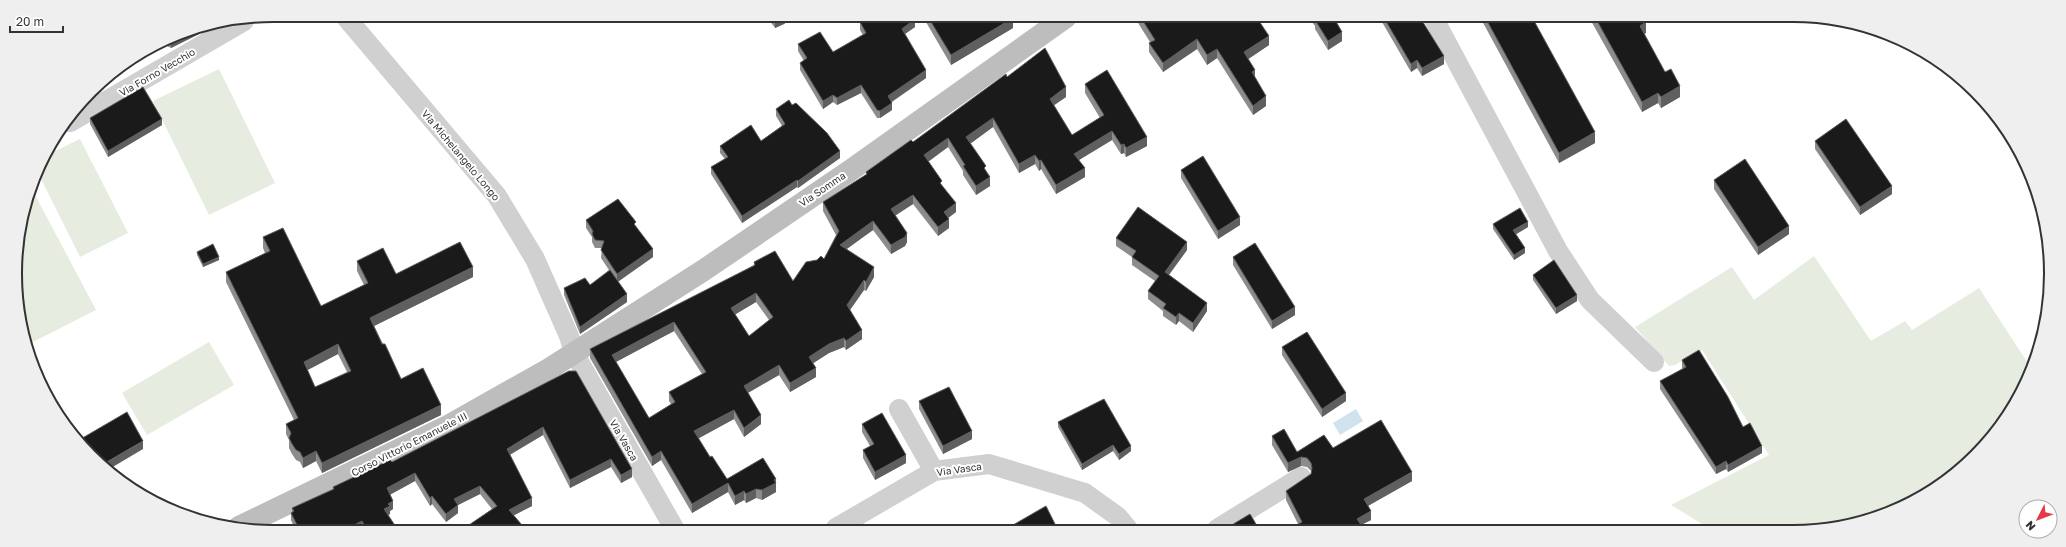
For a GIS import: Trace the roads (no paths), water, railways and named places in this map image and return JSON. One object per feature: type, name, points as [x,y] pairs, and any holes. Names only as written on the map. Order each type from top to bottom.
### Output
[{"type":"street","name":"Via Michelangelo Longo","points":[[350,22],[497,196],[535,259],[569,336],[574,353]]},
{"type":"street","name":"Via Somma","points":[[574,353],[697,274],[851,170],[989,70],[1060,22]]},
{"type":"street","points":[[1436,22],[1558,251],[1590,300],[1654,362]]},
{"type":"street","name":"Via Forno Vecchio","points":[[75,119],[238,25]]},
{"type":"street","name":"Corso Vittorio Emanuele III","points":[[247,523],[446,427],[549,370],[574,353]]},
{"type":"street","name":"Via Vasca","points":[[574,353],[672,525]]},
{"type":"street","points":[[899,409],[934,471]]},
{"type":"street","name":"Via Vasca","points":[[841,525],[934,471],[989,464],[1085,493],[1116,516],[1124,525]]},
{"type":"street","points":[[1223,525],[1301,477]]},
{"type":"water","points":[[1356,409],[1363,421],[1340,435],[1333,423]]}]
